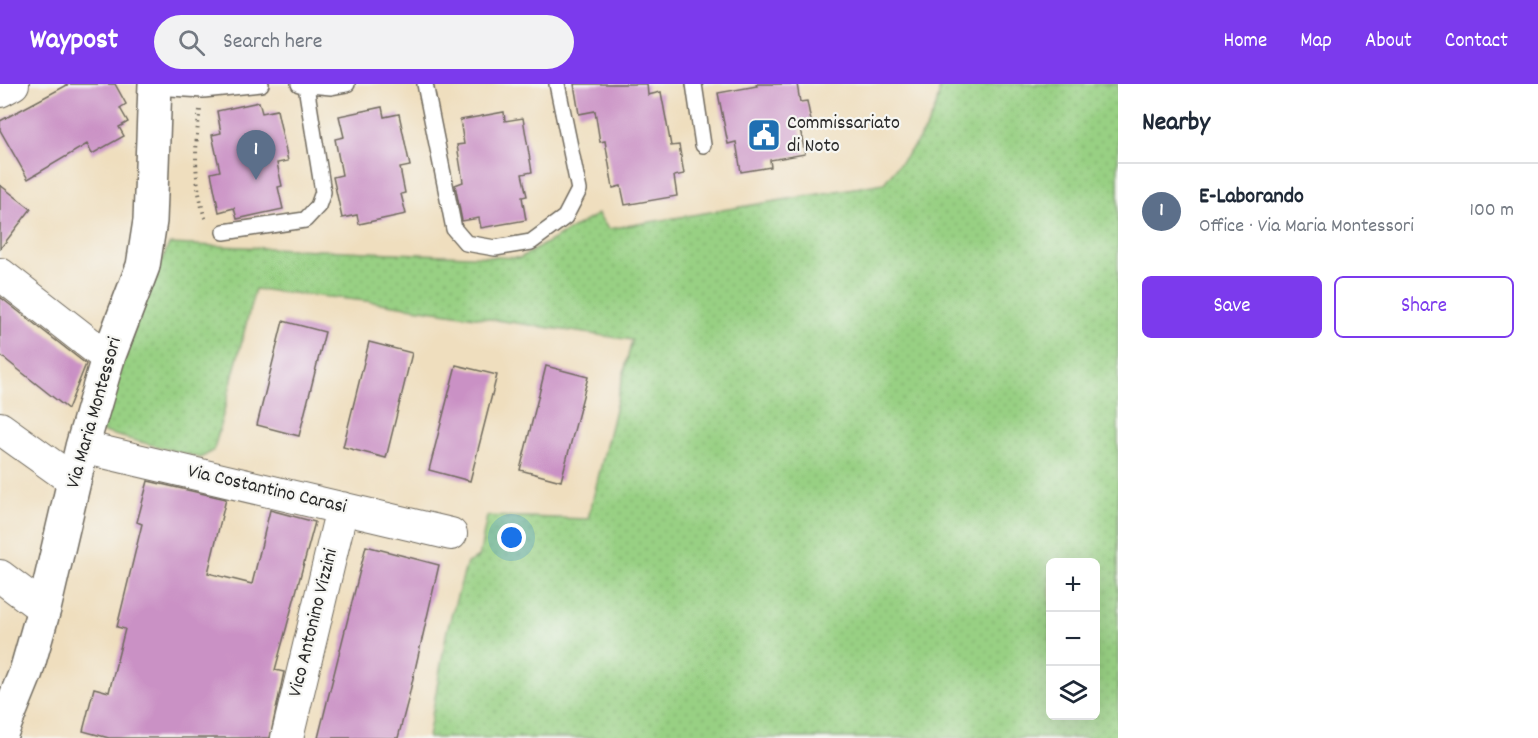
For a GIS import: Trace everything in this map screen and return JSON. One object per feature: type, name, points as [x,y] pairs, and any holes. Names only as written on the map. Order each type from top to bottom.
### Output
[{"type":"street","points":[[0,91],[13,84]]},
{"type":"street","name":"Via Maria Montessori","points":[[2,725],[26,672],[44,609],[82,447],[108,358],[143,266],[150,221],[155,86]]},
{"type":"street","points":[[0,274],[108,358]]},
{"type":"street","points":[[0,428],[74,481]]},
{"type":"street","name":"Via Costantino Carasi","points":[[82,447],[451,534]]},
{"type":"street","name":"Vico Antonino Vizzini","points":[[287,738],[342,508]]},
{"type":"street","points":[[0,576],[44,609]]},
{"type":"lane","points":[[155,86],[204,87],[261,84]]},
{"type":"lane","points":[[224,232],[305,220],[318,206],[323,192],[303,85],[347,84]]},
{"type":"lane","points":[[425,84],[454,230],[466,243],[495,248],[531,242],[550,231],[565,217],[579,190],[557,84]]},
{"type":"lane","points":[[693,84],[703,144]]},
{"type":"path","points":[[204,87],[197,132],[197,194],[206,221],[224,232]]},
{"type":"green space","points":[[940,84],[1118,84],[1118,738],[428,738],[447,630],[467,563],[479,557],[487,516],[588,519],[632,340],[366,301],[255,289],[214,450],[201,458],[99,431],[145,300],[169,244],[520,258],[598,214],[608,229],[884,183],[912,149],[934,112]]},
{"type":"building","points":[[69,84],[115,84],[126,104],[120,108],[128,122],[119,127],[124,136],[92,154],[87,144],[28,179],[0,130],[0,121]]},
{"type":"building","points":[[574,84],[647,84],[648,95],[661,92],[671,146],[679,145],[684,174],[674,176],[677,196],[625,205],[621,186],[613,188],[605,141],[600,142],[595,111],[579,114]]},
{"type":"building","name":"Commissariato di Noto","points":[[756,84],[797,84],[800,102],[807,101],[812,126],[800,128],[805,154],[770,160],[771,167],[741,172],[736,142],[728,144],[718,93],[757,86]]},
{"type":"building","points":[[259,102],[262,113],[277,110],[288,161],[277,163],[282,186],[278,187],[283,209],[237,219],[234,208],[219,212],[211,173],[220,171],[212,135],[221,133],[217,111]]},
{"type":"building","points":[[382,107],[384,117],[399,114],[410,166],[400,168],[405,193],[401,194],[406,214],[359,224],[357,215],[342,218],[333,177],[342,175],[335,139],[344,137],[339,116]]},
{"type":"building","points":[[504,112],[505,121],[523,118],[532,172],[522,174],[527,196],[522,197],[526,220],[481,228],[479,218],[462,221],[455,185],[463,182],[457,145],[464,144],[460,120]]},
{"type":"building","points":[[0,185],[31,209],[0,249]]},
{"type":"building","points":[[0,297],[86,364],[68,409],[0,355]]},
{"type":"building","points":[[283,321],[325,332],[299,436],[257,425]]},
{"type":"building","points":[[369,342],[412,353],[386,458],[343,447]]},
{"type":"building","points":[[456,365],[497,375],[470,481],[429,470]]},
{"type":"building","points":[[546,366],[588,377],[561,481],[520,470]]},
{"type":"building","points":[[148,481],[226,499],[208,573],[252,584],[270,510],[315,522],[275,670],[284,672],[270,738],[109,738],[83,731],[94,688],[109,692],[125,629],[117,627],[142,524],[137,522]]},
{"type":"building","points":[[366,546],[439,565],[408,700],[398,738],[318,738]]},
{"type":"place","name":"Commissariato di Noto","points":[[764,135]]},
{"type":"place","name":"E-Laborando","points":[[256,180]]}]
